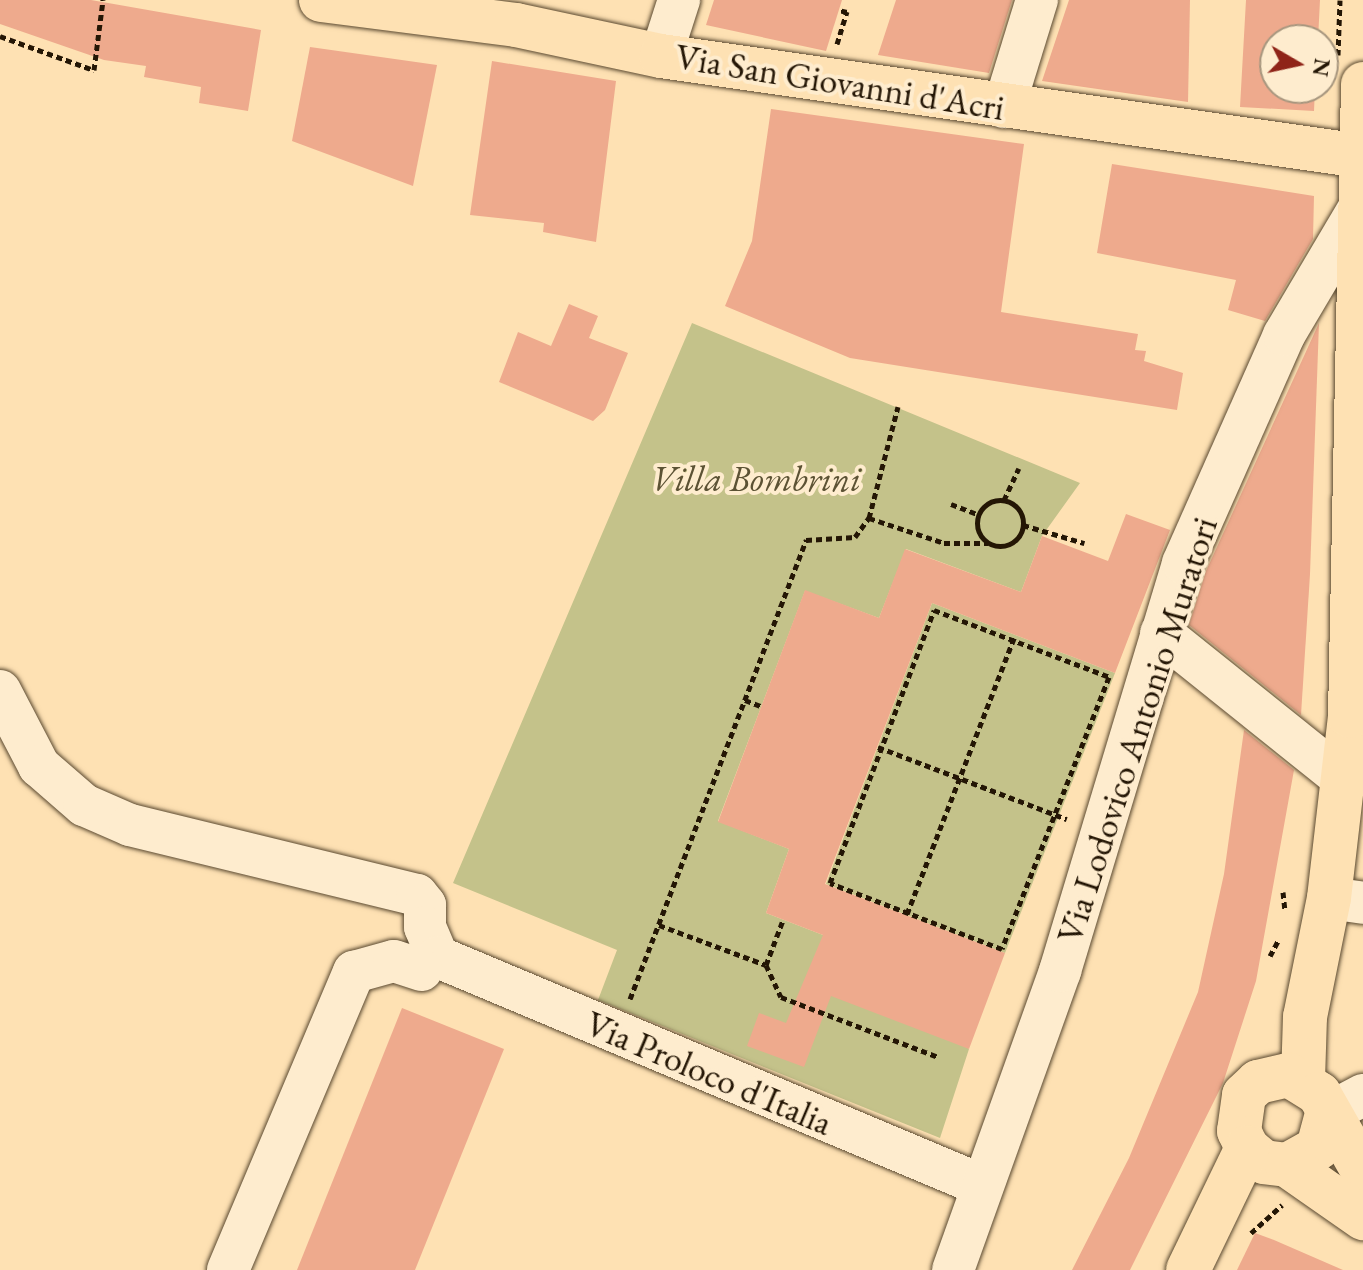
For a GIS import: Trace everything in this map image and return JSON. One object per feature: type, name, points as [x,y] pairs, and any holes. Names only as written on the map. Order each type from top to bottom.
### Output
[{"type":"main road","name":"Via San Giovanni d'Acri","points":[[321,0],[518,12],[661,56],[1361,156]]},
{"type":"main road","points":[[1220,1206],[1318,1148],[1317,1091],[1305,1017],[1346,901],[1346,781],[1360,353],[1359,208],[1363,84]]},
{"type":"main road","points":[[1317,1091],[1244,1095],[1239,1131],[1247,1148],[1264,1162],[1287,1165],[1355,1198]]},
{"type":"main road","points":[[1317,1091],[1355,1198]]},
{"type":"main road","points":[[1188,1270],[1247,1148]]},
{"type":"street","points":[[661,56],[679,0]]},
{"type":"street","points":[[1004,107],[1037,0]]},
{"type":"street","name":"Via Lodovico Antonio Muratori","points":[[953,1270],[1060,971],[1183,563],[1284,335],[1359,208]]},
{"type":"street","points":[[1161,633],[1346,781]]},
{"type":"street","points":[[0,691],[39,766],[84,805],[130,825],[417,895],[425,905],[430,964]]},
{"type":"street","name":"Via Proloco d'Italia","points":[[228,1270],[354,972],[394,961],[430,964],[617,1034],[981,1185]]},
{"type":"path","points":[[0,36],[94,70],[103,0]]},
{"type":"path","points":[[617,1034],[806,540],[855,537],[869,518],[898,407]]},
{"type":"path","points":[[1004,500],[1019,468]]},
{"type":"path","points":[[869,518],[944,543],[989,543],[1010,543],[1023,525],[1020,512],[1004,500],[991,501],[979,515],[977,527],[989,543]]},
{"type":"path","points":[[951,504],[979,515]]},
{"type":"path","points":[[1023,525],[1084,543]]},
{"type":"path","points":[[934,610],[1014,638],[1109,677],[1002,949],[830,883],[934,610]]},
{"type":"path","points":[[907,914],[1014,638]]},
{"type":"path","points":[[745,700],[761,706]]},
{"type":"path","points":[[880,747],[1101,832]]},
{"type":"path","points":[[766,965],[783,920]]},
{"type":"path","points":[[659,925],[766,965],[781,997],[938,1057]]},
{"type":"path","points":[[1270,956],[1283,926]]},
{"type":"green space","name":"Villa Bombrini","points":[[692,323],[1080,483],[1042,536],[1021,592],[906,549],[879,618],[805,591],[718,821],[789,849],[766,913],[823,935],[969,1049],[940,1138],[598,1000],[617,950],[453,883]]},
{"type":"green space","points":[[932,603],[1115,673],[1005,953],[826,884]]},
{"type":"building","points":[[0,0],[91,0],[261,30],[248,111],[199,103],[201,87],[144,77],[146,66],[104,60],[0,24]]},
{"type":"building","points":[[714,0],[842,0],[826,51],[706,25]]},
{"type":"building","points":[[896,0],[1012,0],[989,73],[878,55]]},
{"type":"building","points":[[1069,0],[1190,0],[1188,102],[1042,81]]},
{"type":"building","points":[[1246,0],[1320,0],[1319,24],[1259,24],[1259,104],[1314,104],[1314,111],[1240,107]]},
{"type":"building","points":[[310,47],[437,65],[413,186],[292,141]]},
{"type":"building","points":[[492,61],[616,81],[596,242],[543,232],[544,223],[470,215]]},
{"type":"building","points":[[771,109],[1024,144],[1001,312],[1138,334],[1135,350],[1146,351],[1144,361],[1183,373],[1177,410],[850,358],[725,306],[752,241]]},
{"type":"building","points":[[1112,164],[1314,196],[1313,239],[1265,321],[1228,310],[1236,280],[1097,253]]},
{"type":"building","points":[[569,304],[598,316],[589,338],[628,353],[605,410],[593,421],[499,382],[518,332],[551,346]]},
{"type":"building","points":[[1319,323],[1310,574],[1301,715],[1189,625],[1206,571]]},
{"type":"building","points":[[1126,514],[1170,530],[1115,673],[932,603],[825,884],[1005,953],[969,1049],[831,996],[804,1067],[747,1046],[759,1013],[786,1023],[823,935],[766,913],[789,849],[718,822],[805,590],[879,618],[905,549],[1021,592],[1042,536],[1108,561]]},
{"type":"building","points":[[1244,730],[1294,770],[1256,981],[1223,1083],[1130,1270],[1072,1270],[1129,1158],[1198,992],[1224,874]]},
{"type":"building","points":[[402,1008],[504,1049],[415,1270],[297,1270]]},
{"type":"building","points":[[1255,1233],[1274,1240],[1343,1270],[1237,1270]]}]
